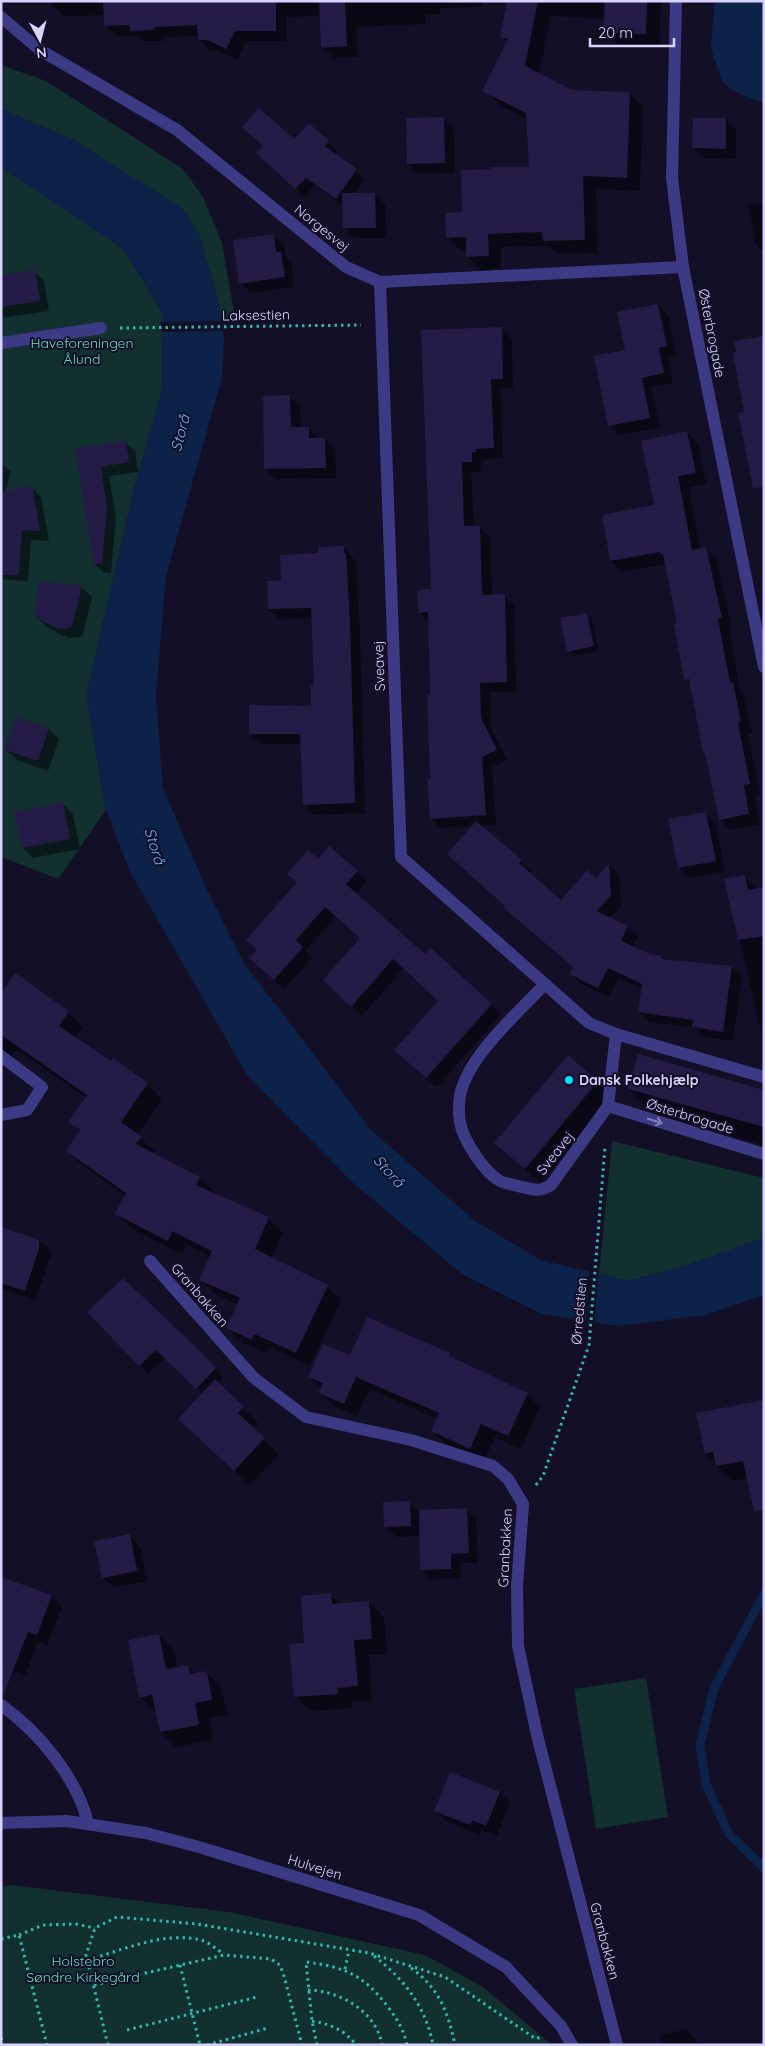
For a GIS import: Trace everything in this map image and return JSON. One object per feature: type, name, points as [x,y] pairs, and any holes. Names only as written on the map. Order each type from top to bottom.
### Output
[{"type":"street","name":"Østerbrogade","points":[[676,1],[672,178],[684,267],[764,666]]},
{"type":"street","name":"Norgesvej","points":[[1,16],[40,50],[177,130],[346,267],[380,282],[684,267]]},
{"type":"street","name":"Sveavej","points":[[380,282],[401,857],[589,1023],[616,1034],[764,1077]]},
{"type":"street","points":[[1,344],[101,328]]},
{"type":"street","name":"Sveavej","points":[[545,984],[480,1054],[468,1074],[460,1095],[460,1123],[472,1149],[487,1170],[501,1181],[537,1191],[551,1185],[608,1106],[616,1034]]},
{"type":"street","points":[[1,1056],[42,1087],[26,1110],[1,1115]]},
{"type":"street","name":"Østerbrogade","points":[[608,1106],[764,1154]]},
{"type":"street","name":"Granbakken","points":[[150,1261],[254,1378],[306,1417],[411,1440],[493,1466],[508,1479],[524,1504],[517,1587],[518,1646],[537,1735],[617,2045]]},
{"type":"street","points":[[1,1706],[39,1739],[70,1779],[85,1809],[88,1823]]},
{"type":"street","name":"Hulvejen","points":[[1,1824],[42,1821],[88,1823],[146,1834],[199,1847],[419,1915],[506,1967],[561,2026],[572,2045]]},
{"type":"path","name":"Laksestien","points":[[131,327],[382,325]]},
{"type":"path","name":"Ørredstien","points":[[524,1504],[543,1476],[589,1345],[594,1264],[605,1146]]},
{"type":"path","points":[[1,1940],[44,1925],[74,1924],[95,1928],[117,1917],[197,1924],[372,1954],[445,1977],[536,2039],[561,2026]]},
{"type":"path","points":[[95,1928],[86,1955],[108,2045]]},
{"type":"path","points":[[19,1935],[47,2045]]},
{"type":"path","points":[[87,1960],[152,1941],[179,1938],[203,1940],[224,1955]]},
{"type":"path","points":[[344,1969],[350,1950]]},
{"type":"path","points":[[94,1985],[224,1955],[235,1954],[271,1959],[280,1965],[284,1976],[302,2045]]},
{"type":"path","points":[[372,1954],[400,1979],[413,1995],[423,2012],[430,2030],[432,2045]]},
{"type":"path","points":[[317,2045],[312,2021],[306,1962],[344,1969],[361,1978],[376,1991],[400,2022],[407,2045]]},
{"type":"path","points":[[180,1965],[200,2045]]},
{"type":"path","points":[[407,1965],[420,1974],[432,1987],[448,2012],[455,2045]]},
{"type":"path","points":[[308,1990],[322,1991],[353,2003],[373,2023],[382,2045]]},
{"type":"path","points":[[127,2030],[257,1997]]},
{"type":"path","points":[[312,2021],[337,2028],[350,2036],[356,2045]]},
{"type":"path","points":[[207,2045],[268,2028]]},
{"type":"path","points":[[1,2038],[3,2045]]},
{"type":"green space","points":[[758,1],[764,1],[764,47],[757,39]]},
{"type":"green space","points":[[1,65],[46,81],[183,169],[203,197],[222,243],[235,318],[221,319],[216,293],[200,237],[74,140],[1,109]]},
{"type":"green space","name":"Haveforeningen Ålund","points":[[1,167],[123,249],[163,313],[162,390],[134,490],[86,696],[106,810],[58,879],[1,857]]},
{"type":"green space","points":[[612,1141],[764,1178],[764,1238],[685,1266],[628,1281],[599,1274]]},
{"type":"green space","points":[[646,1678],[668,1817],[596,1829],[574,1689]]},
{"type":"green space","name":"Holstebro Søndre Kirkegård","points":[[11,1885],[229,1912],[425,1955],[483,1987],[552,2045],[1,2045],[1,1887]]},
{"type":"water","name":"Storå","points":[[1,109],[74,140],[182,208],[200,236],[216,293],[224,337],[222,378],[166,576],[156,696],[163,788],[208,892],[244,963],[372,1131],[475,1221],[541,1260],[628,1281],[685,1266],[764,1238],[764,1295],[706,1315],[618,1326],[542,1314],[462,1274],[352,1182],[247,1075],[130,872],[106,810],[86,696],[134,490],[162,390],[163,313],[123,249],[1,167]]},
{"type":"pier","points":[[224,321],[226,331],[161,332],[161,322]]},
{"type":"pier","points":[[589,1269],[598,1271],[595,1325],[586,1323]]},
{"type":"building","points":[[103,1],[276,1],[276,31],[235,31],[226,49],[207,40],[198,40],[197,25],[154,27],[154,30],[130,31],[129,25],[104,26]]},
{"type":"building","points":[[319,1],[345,1],[347,46],[321,48]]},
{"type":"building","points":[[507,1],[538,1],[525,66],[572,90],[630,92],[627,178],[583,176],[585,240],[543,241],[542,232],[488,234],[489,256],[466,257],[466,237],[446,238],[445,213],[462,212],[461,170],[491,169],[490,167],[529,167],[526,113],[482,91],[508,39],[500,37]]},
{"type":"building","points":[[605,1],[647,1],[646,34],[603,32]]},
{"type":"building","points":[[259,108],[294,139],[309,123],[329,141],[325,146],[357,169],[336,199],[306,178],[295,189],[256,153],[263,146],[242,127]]},
{"type":"building","points":[[444,117],[445,163],[407,164],[406,118]]},
{"type":"building","points":[[693,118],[726,118],[726,149],[692,148]]},
{"type":"building","points":[[342,193],[375,193],[376,228],[343,228]]},
{"type":"building","points":[[274,234],[276,252],[281,252],[285,277],[239,284],[233,240]]},
{"type":"building","points":[[35,270],[40,301],[1,307],[1,275]]},
{"type":"building","points":[[658,304],[667,346],[659,348],[664,373],[642,378],[650,418],[608,426],[594,356],[625,350],[617,312]]},
{"type":"building","points":[[502,327],[503,379],[491,379],[494,448],[476,449],[476,452],[472,452],[472,462],[462,462],[464,526],[480,526],[482,595],[505,594],[507,682],[480,683],[481,718],[497,750],[482,757],[486,815],[430,819],[427,779],[430,779],[427,694],[430,694],[428,612],[418,613],[417,590],[431,589],[421,330]]},
{"type":"building","points":[[764,336],[764,487],[753,488],[738,413],[744,412],[733,353],[736,352],[734,341]]},
{"type":"building","points":[[290,395],[291,427],[309,427],[309,438],[325,438],[326,468],[264,469],[263,396]]},
{"type":"building","points":[[687,431],[696,473],[678,476],[692,550],[706,547],[722,618],[718,619],[730,683],[733,682],[741,722],[738,723],[750,784],[744,785],[749,814],[719,820],[705,753],[703,753],[689,679],[684,680],[674,624],[677,623],[663,554],[660,554],[660,552],[610,561],[602,515],[654,505],[641,441]]},
{"type":"building","points":[[126,441],[129,462],[101,467],[107,508],[102,564],[94,564],[75,448]]},
{"type":"building","points":[[32,485],[40,531],[22,530],[19,575],[1,575],[1,492]]},
{"type":"building","points":[[344,546],[350,621],[355,803],[303,805],[300,734],[249,734],[249,705],[311,706],[311,685],[314,685],[311,608],[268,609],[267,581],[281,580],[280,555],[318,553],[318,547]]},
{"type":"building","points":[[39,581],[82,586],[72,627],[56,628],[35,617]]},
{"type":"building","points":[[587,613],[594,646],[567,652],[560,618]]},
{"type":"building","points":[[16,717],[49,728],[38,761],[5,750]]},
{"type":"building","points":[[63,802],[70,839],[22,848],[14,812]]},
{"type":"building","points":[[706,812],[716,861],[678,868],[668,819]]},
{"type":"building","points":[[476,821],[522,860],[519,863],[561,900],[587,870],[596,878],[609,863],[611,895],[597,911],[628,926],[621,941],[650,954],[662,956],[661,959],[732,966],[723,1032],[692,1027],[693,1020],[638,1012],[642,984],[608,968],[598,988],[569,974],[573,967],[504,908],[505,906],[447,854]]},
{"type":"building","points":[[329,846],[358,871],[346,884],[425,954],[431,948],[492,1004],[426,1078],[394,1050],[438,1001],[393,959],[351,1007],[323,980],[360,938],[325,907],[296,940],[303,947],[274,980],[249,958],[257,950],[246,940],[297,882],[287,874],[308,850],[318,859]]},
{"type":"building","points":[[745,875],[748,890],[764,887],[764,936],[738,940],[724,879]]},
{"type":"building","points":[[15,973],[69,1011],[59,1026],[111,1061],[113,1058],[148,1083],[121,1122],[142,1137],[136,1144],[200,1177],[196,1185],[269,1217],[255,1249],[328,1285],[296,1353],[254,1334],[252,1340],[226,1328],[240,1298],[199,1280],[212,1251],[172,1231],[168,1241],[115,1214],[126,1193],[66,1151],[80,1130],[68,1122],[87,1095],[1,1035],[1,993]]},
{"type":"building","points":[[638,1054],[764,1090],[764,1127],[628,1089]]},
{"type":"building","points":[[568,1055],[598,1081],[525,1169],[494,1143]]},
{"type":"building","points":[[1,1227],[39,1240],[39,1249],[25,1291],[1,1283]]},
{"type":"building","points":[[123,1278],[216,1368],[196,1389],[156,1350],[139,1366],[87,1312]]},
{"type":"building","points":[[367,1317],[450,1353],[449,1356],[528,1393],[508,1436],[481,1424],[470,1449],[431,1431],[439,1413],[356,1377],[344,1404],[319,1393],[323,1383],[308,1377],[323,1344],[350,1355]]},
{"type":"building","points":[[215,1379],[244,1407],[238,1413],[265,1438],[234,1471],[178,1419]]},
{"type":"building","points":[[764,1400],[764,1510],[754,1511],[743,1461],[716,1466],[713,1452],[705,1454],[696,1413]]},
{"type":"building","points":[[410,1501],[411,1526],[384,1527],[383,1502]]},
{"type":"building","points":[[467,1508],[469,1553],[451,1554],[451,1569],[420,1570],[419,1510]]},
{"type":"building","points":[[130,1534],[137,1571],[102,1578],[94,1541]]},
{"type":"building","points":[[1,1577],[52,1595],[37,1635],[28,1632],[3,1696],[1,1695]]},
{"type":"building","points":[[331,1593],[332,1604],[369,1601],[372,1639],[354,1640],[358,1686],[337,1688],[338,1694],[294,1697],[289,1644],[304,1643],[301,1596]]},
{"type":"building","points":[[159,1634],[166,1669],[188,1665],[190,1674],[207,1671],[212,1700],[195,1703],[199,1725],[160,1732],[152,1695],[139,1698],[128,1640]]},
{"type":"building","points":[[450,1772],[500,1792],[486,1826],[472,1820],[470,1825],[434,1811]]},
{"type":"waterway","points":[[740,1],[736,45],[744,68],[764,77]]},
{"type":"waterway","points":[[764,1594],[714,1688],[700,1745],[706,1784],[729,1834],[764,1868]]},
{"type":"place","name":"Dansk Folkehjælp","points":[[569,1080]]}]
